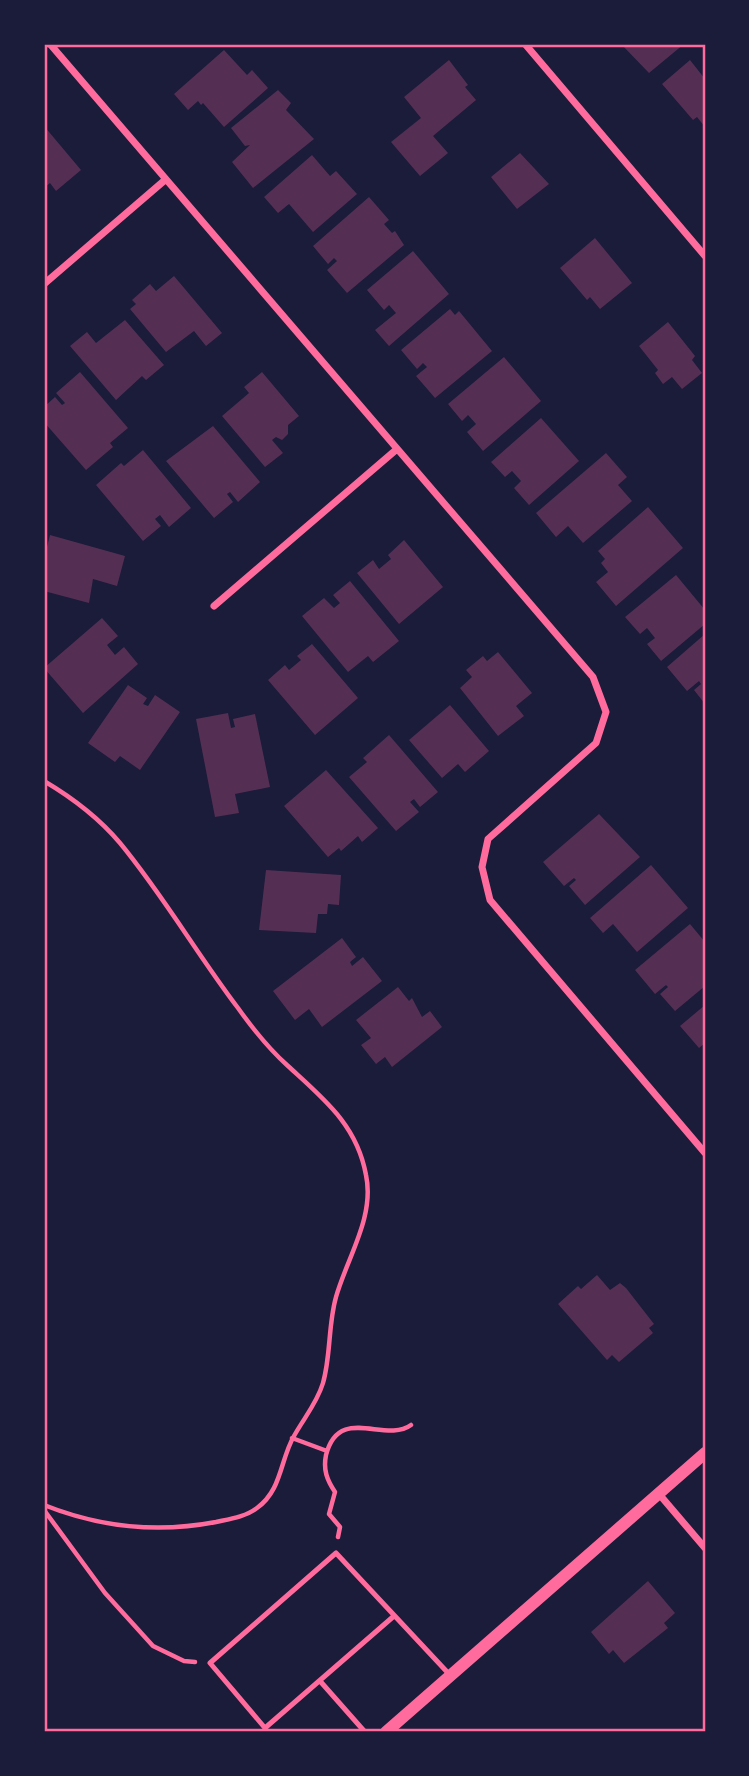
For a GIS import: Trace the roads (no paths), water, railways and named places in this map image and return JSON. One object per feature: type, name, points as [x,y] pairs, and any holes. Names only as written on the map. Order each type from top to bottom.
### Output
[{"type":"street","points":[[50,44],[593,677],[606,712],[596,743],[488,839],[482,867],[490,900],[705,1153]]},
{"type":"street","points":[[525,44],[705,256]]},
{"type":"street","points":[[44,284],[165,180]]},
{"type":"street","points":[[214,606],[397,449]]},
{"type":"street","points":[[386,1732],[705,1453]]},
{"type":"street","points":[[659,1494],[705,1548]]},
{"type":"lane","points":[[394,1616],[265,1728],[210,1663],[336,1553],[451,1677]]},
{"type":"lane","points":[[320,1681],[365,1732]]}]
